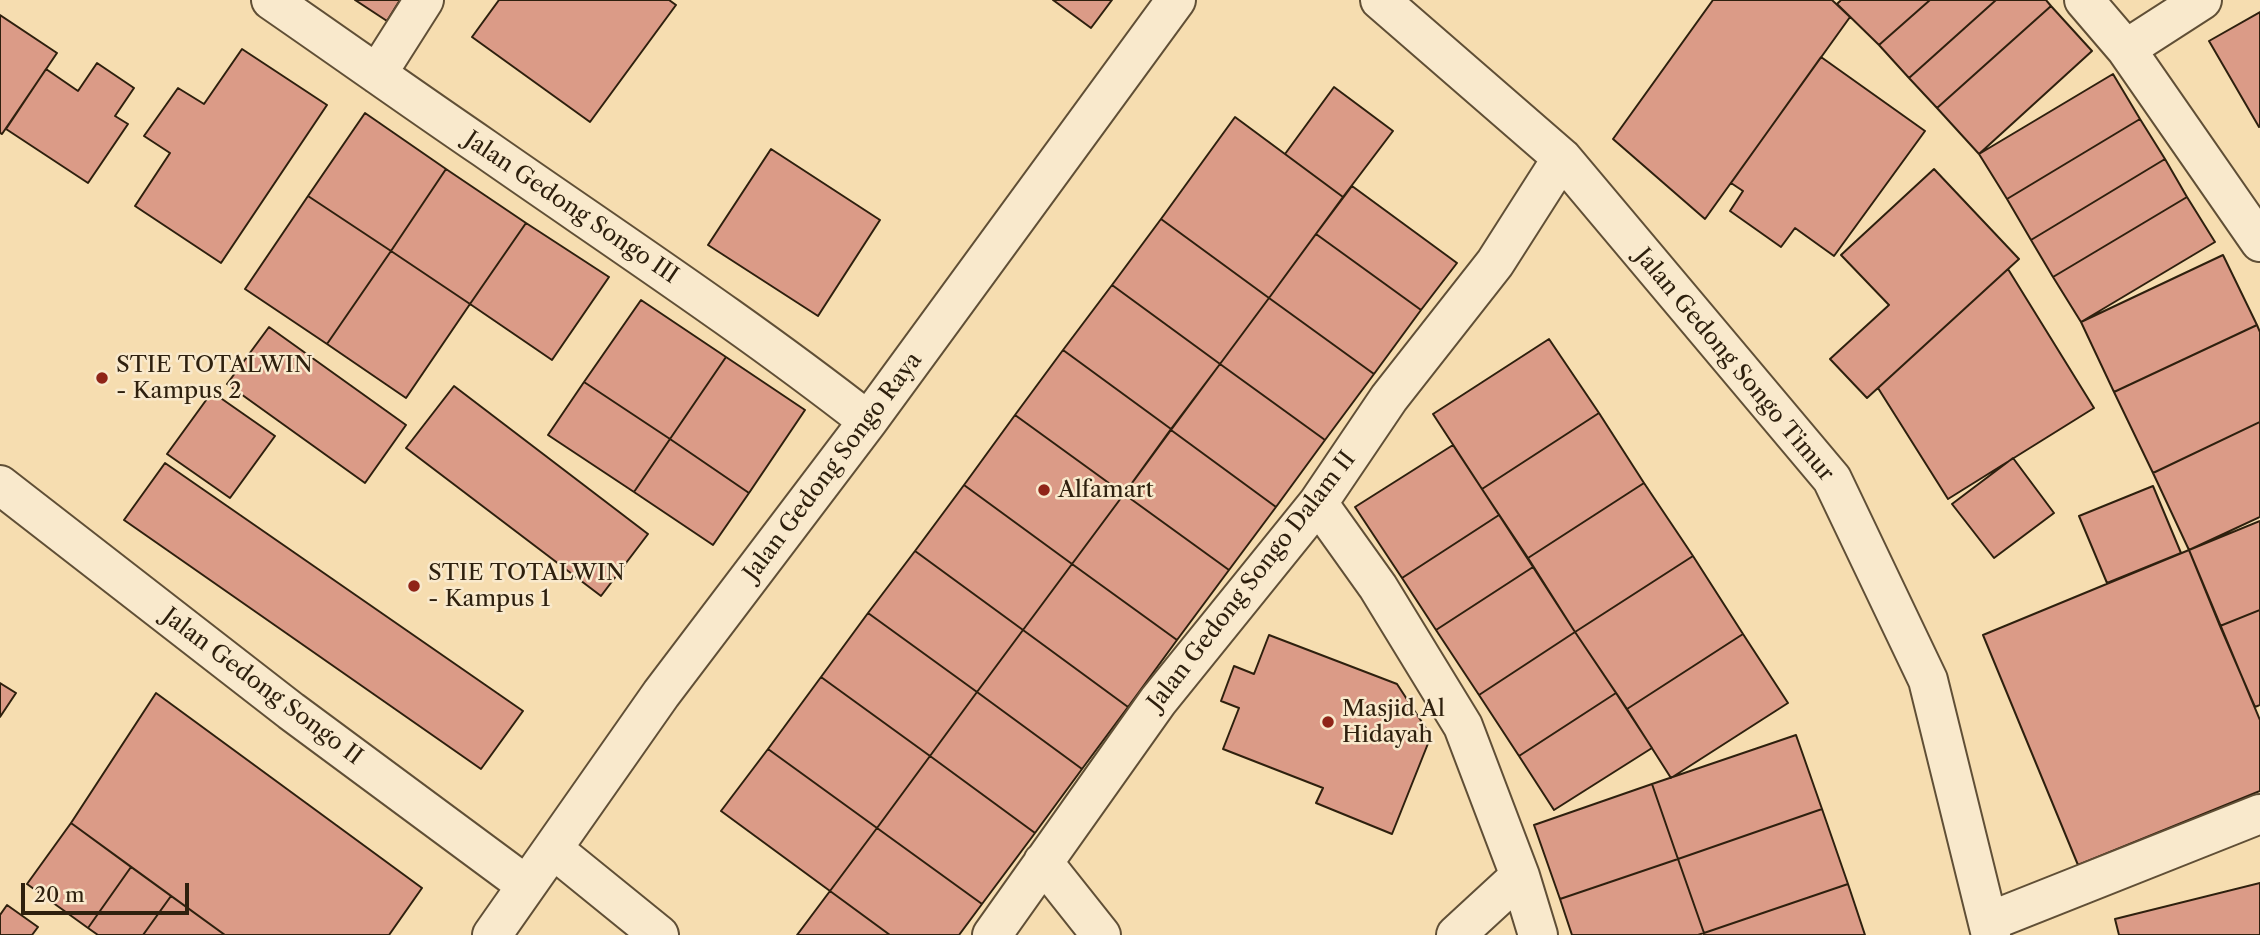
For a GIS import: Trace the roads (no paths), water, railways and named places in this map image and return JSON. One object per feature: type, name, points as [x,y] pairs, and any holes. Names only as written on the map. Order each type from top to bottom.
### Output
[{"type":"street","name":"Jalan Gedong Songo III","points":[[271,0],[640,254],[807,373],[868,421]]},
{"type":"street","points":[[377,74],[424,0]]},
{"type":"street","name":"Jalan Gedong Songo Raya","points":[[492,935],[661,694],[868,421],[1176,0]]},
{"type":"street","name":"Jalan Gedong Songo Timur","points":[[1380,0],[1562,158],[1832,479],[1928,680],[1990,929]]},
{"type":"street","points":[[2084,0],[2126,49],[2260,243]]},
{"type":"street","points":[[2126,49],[2202,0]]},
{"type":"street","name":"Jalan Gedong Songo Dalam II","points":[[992,935],[1158,701],[1318,503],[1389,398],[1495,262],[1562,158]]},
{"type":"street","name":"Jalan Gedong Songo II","points":[[0,485],[291,711],[526,885]]},
{"type":"street","points":[[1318,503],[1378,587],[1463,726],[1520,876],[1538,935]]},
{"type":"street","points":[[1990,929],[2260,814]]},
{"type":"street","points":[[553,849],[659,935]]},
{"type":"street","points":[[1043,862],[1101,935]]},
{"type":"street","points":[[1456,935],[1520,876]]},
{"type":"place","name":"STIE TOTALWIN - Kampus 2","points":[[102,378]]},
{"type":"place","name":"Alfamart","points":[[1044,490]]},
{"type":"place","name":"STIE TOTALWIN - Kampus 1","points":[[414,586]]},
{"type":"place","name":"Masjid Al Hidayah","points":[[1328,722]]}]
